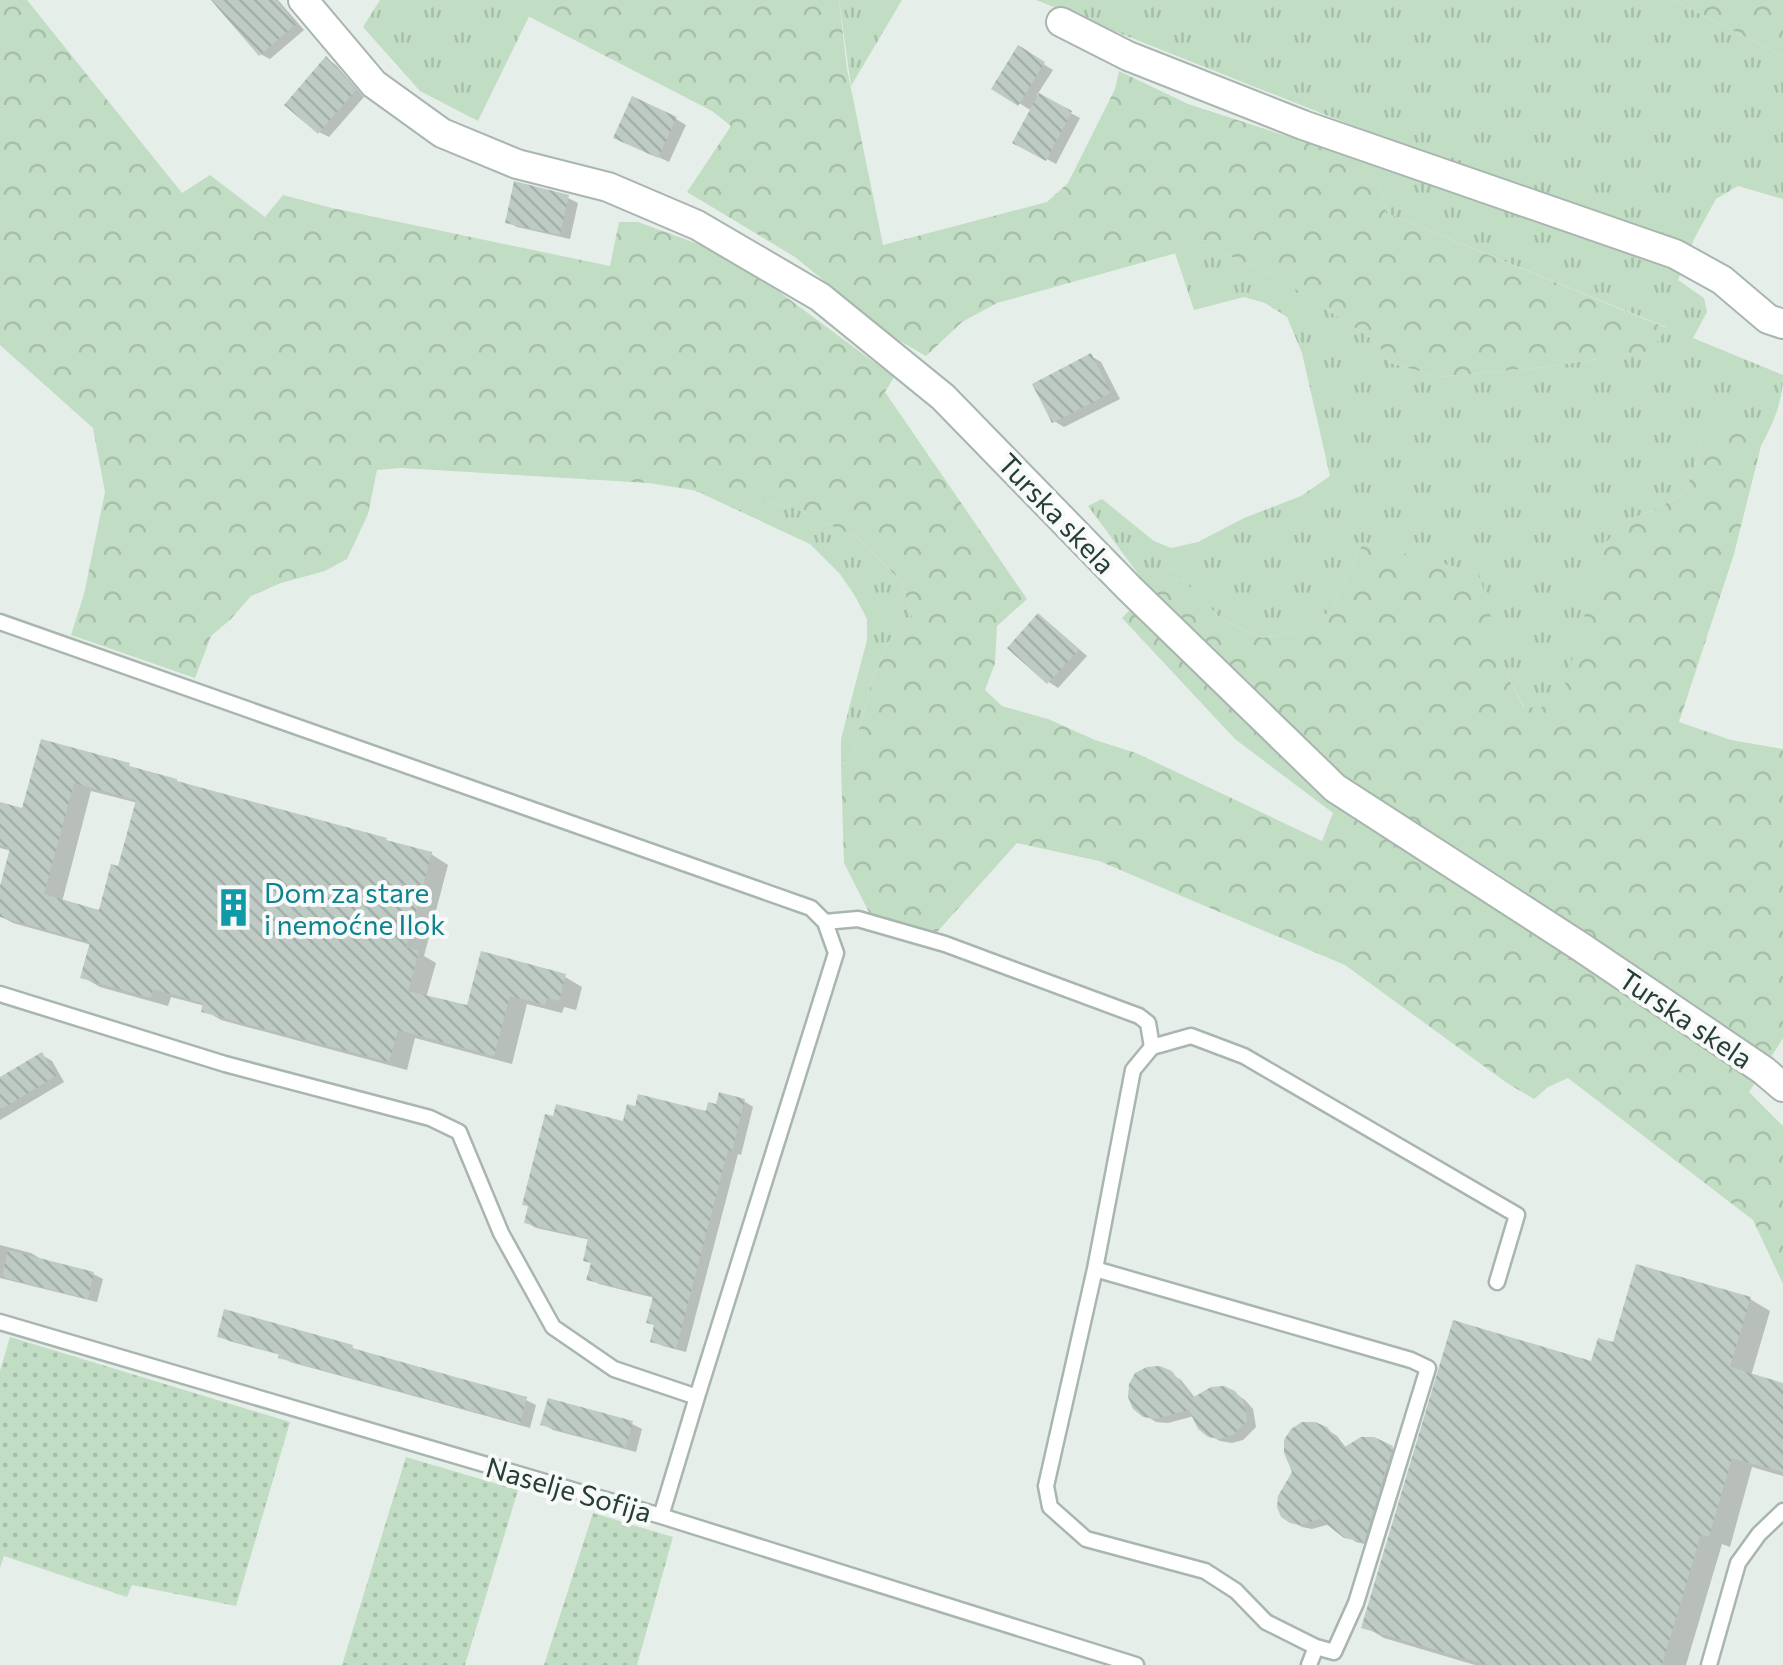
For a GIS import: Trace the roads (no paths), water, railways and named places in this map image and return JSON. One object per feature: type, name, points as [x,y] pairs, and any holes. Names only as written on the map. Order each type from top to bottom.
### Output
[{"type":"street","name":"Turska skela","points":[[303,0],[374,84],[442,133],[517,164],[608,187],[697,225],[820,297],[943,396],[1129,588],[1334,788],[1581,947],[1763,1070],[1783,1088]]},
{"type":"street","points":[[1061,22],[1128,56],[1303,125],[1675,254],[1722,280],[1768,319],[1783,324]]},
{"type":"lane","points":[[0,622],[812,908],[825,922],[836,953],[661,1516]]},
{"type":"lane","points":[[825,922],[858,920],[945,944],[1139,1016],[1148,1022],[1152,1047]]},
{"type":"lane","points":[[0,994],[226,1064],[430,1118],[459,1132],[501,1233],[553,1327],[614,1369],[696,1397]]},
{"type":"lane","points":[[1096,1270],[1428,1368],[1356,1603],[1334,1652],[1266,1622],[1236,1591],[1205,1572],[1086,1540],[1050,1508],[1046,1486],[1096,1270],[1132,1070],[1152,1047],[1191,1036],[1244,1056],[1517,1215],[1498,1282]]},
{"type":"lane","name":"Naselje Sofija","points":[[0,1322],[661,1516],[1136,1665]]},
{"type":"lane","points":[[1709,1665],[1738,1563],[1759,1534],[1783,1511]]},
{"type":"lane","points":[[1309,1665],[1316,1647]]},
{"type":"place","name":"Dom za stare i nemoćne Ilok","points":[[234,908]]}]
